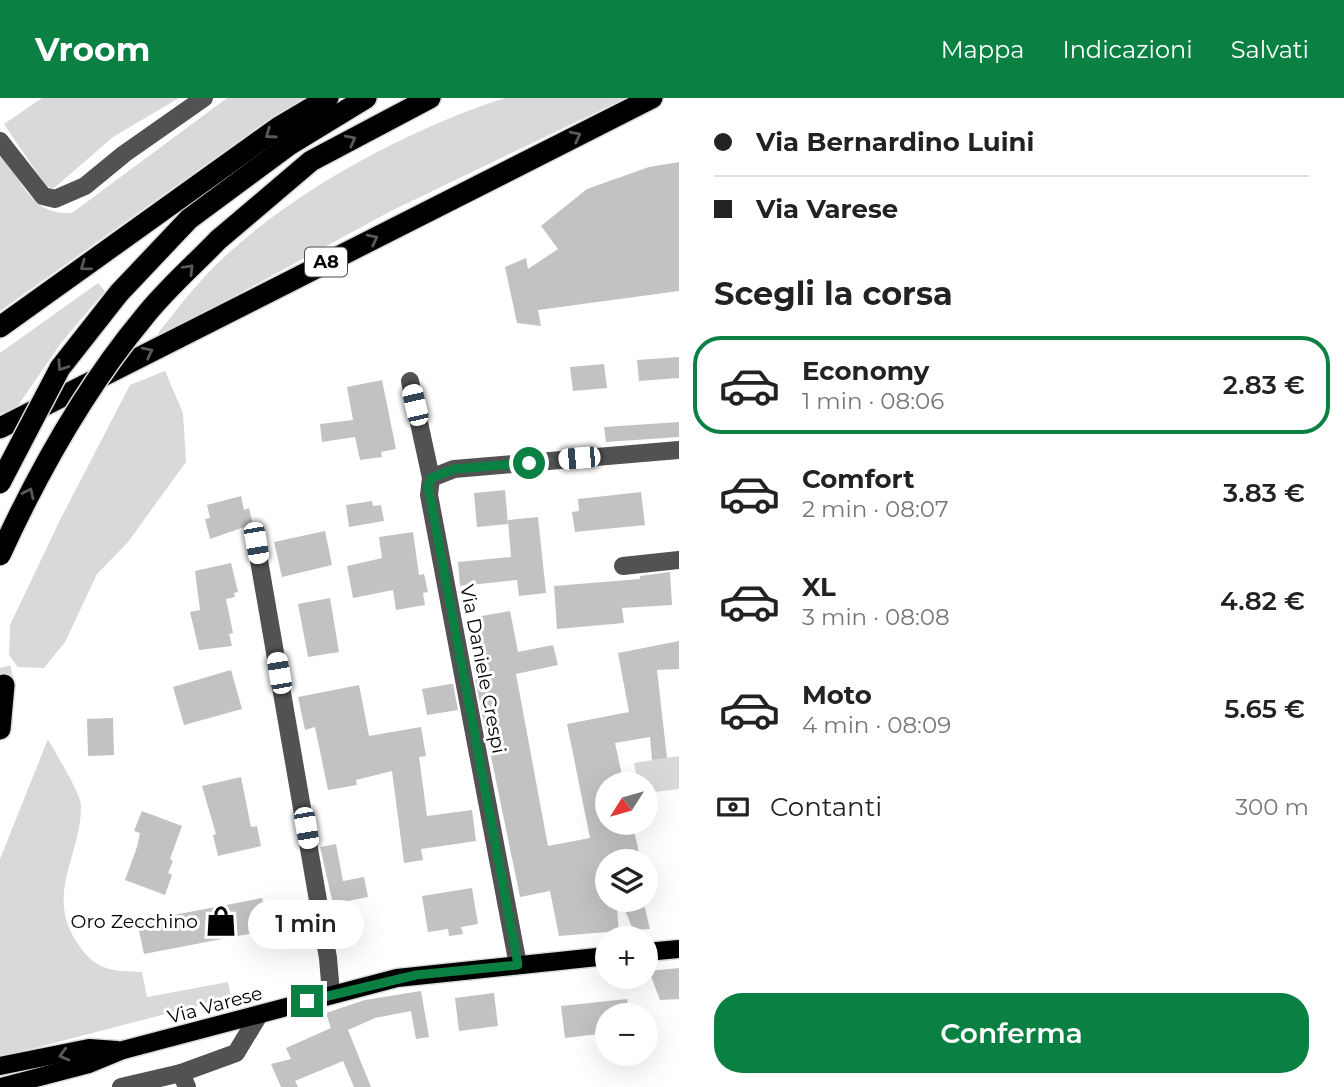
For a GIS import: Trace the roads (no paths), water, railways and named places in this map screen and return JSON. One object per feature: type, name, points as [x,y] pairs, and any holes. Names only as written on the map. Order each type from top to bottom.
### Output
[{"type":"highway","points":[[0,327],[279,127],[328,98]]},
{"type":"highway","points":[[0,483],[60,368],[119,293],[189,219],[289,145],[366,98]]},
{"type":"highway","points":[[0,555],[35,478],[94,382],[145,315],[218,240],[311,162],[430,98]]},
{"type":"highway","name":"A8","points":[[0,428],[652,98]]},
{"type":"highway","points":[[0,729],[4,685]]},
{"type":"main road","points":[[658,951],[679,949]]},
{"type":"main road","name":"Via Varese","points":[[5,1086],[89,1064],[123,1050],[331,994],[436,972],[595,957]]},
{"type":"main road","name":"Via Varese","points":[[3,1066],[89,1048],[123,1050]]},
{"type":"street","points":[[0,141],[43,196],[55,199],[85,186],[124,154],[204,98]]},
{"type":"street","name":"Via Daniele Crespi","points":[[410,381],[431,478],[429,495],[518,965]]},
{"type":"street","points":[[431,478],[454,469],[679,450]]},
{"type":"street","points":[[256,543],[328,958],[331,994]]},
{"type":"street","points":[[623,566],[679,560]]},
{"type":"street","points":[[121,1087],[184,1080],[236,1053],[259,1015]]},
{"type":"tunnel","points":[[0,668],[4,685]]},
{"type":"place","name":"Oro Zecchino","points":[[221,921]]}]
